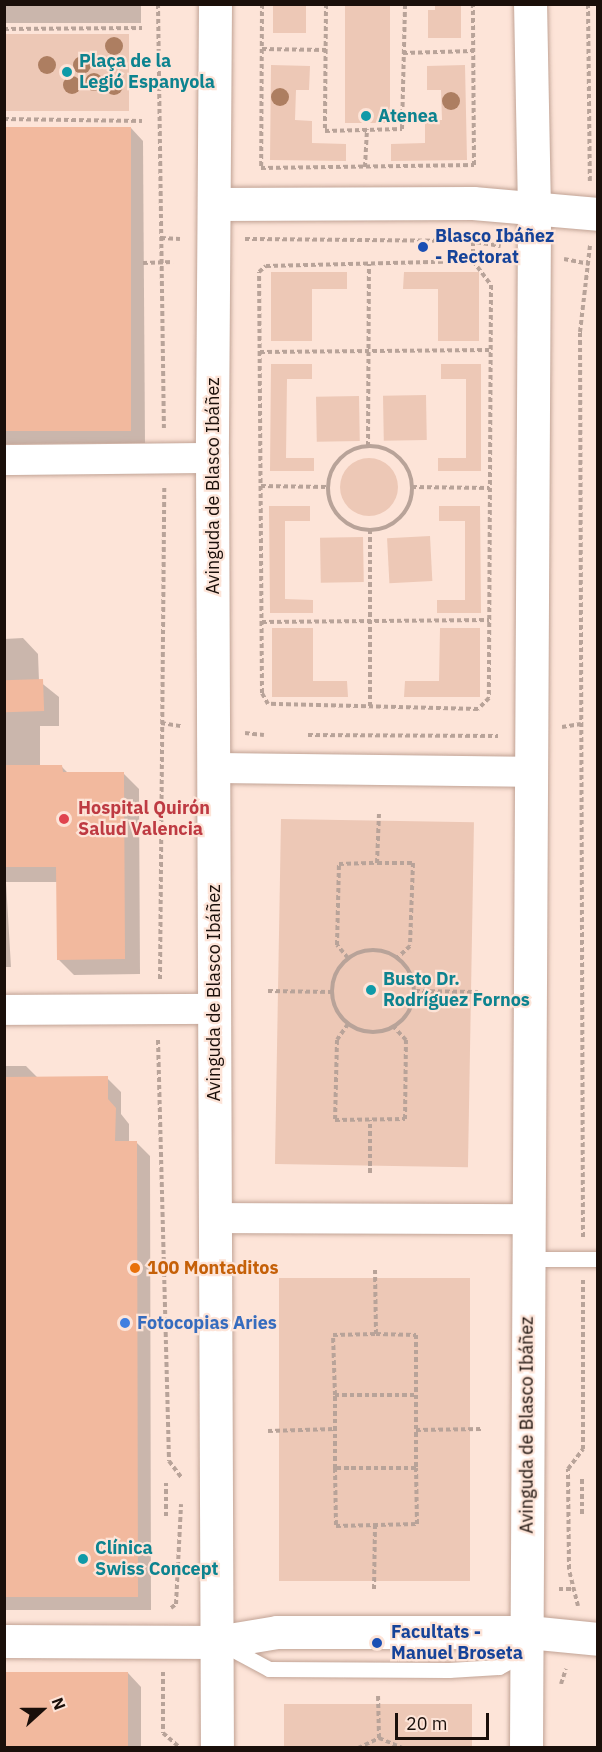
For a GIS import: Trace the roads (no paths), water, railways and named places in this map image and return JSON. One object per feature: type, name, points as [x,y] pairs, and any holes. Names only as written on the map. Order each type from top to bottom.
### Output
[{"type":"main road","name":"Avinguda de Blasco Ibáñez","points":[[215,4],[212,458],[217,1748]]},
{"type":"main road","name":"Avinguda de Blasco Ibáñez","points":[[526,1748],[529,772],[534,210],[530,4]]},
{"type":"main road","points":[[215,204],[473,202],[534,210],[594,199]]},
{"type":"main road","points":[[4,1641],[218,1642],[277,1632],[528,1632],[597,1639]]},
{"type":"street","points":[[4,460],[212,458]]},
{"type":"street","points":[[213,768],[529,772]]},
{"type":"street","points":[[4,1010],[214,1009]]},
{"type":"street","points":[[215,1218],[529,1219]]},
{"type":"lane","points":[[529,1259],[590,1259]]},
{"type":"place","name":"Plaça de la Legió Espanyola","points":[[67,72]]},
{"type":"place","name":"Atenea","points":[[366,116]]},
{"type":"place","name":"Blasco Ibáñez - Rectorat","points":[[423,247]]},
{"type":"place","name":"Hospital Quirón Salud Valencia","points":[[64,819]]},
{"type":"place","name":"Busto Dr. Rodríguez Fornos","points":[[371,990]]},
{"type":"place","name":"100 Montaditos","points":[[135,1268]]},
{"type":"place","name":"Fotocopias Aries","points":[[125,1323]]},
{"type":"place","name":"Clínica Swiss Concept","points":[[83,1559]]},
{"type":"place","name":"Facultats - Manuel Broseta","points":[[377,1643]]}]
